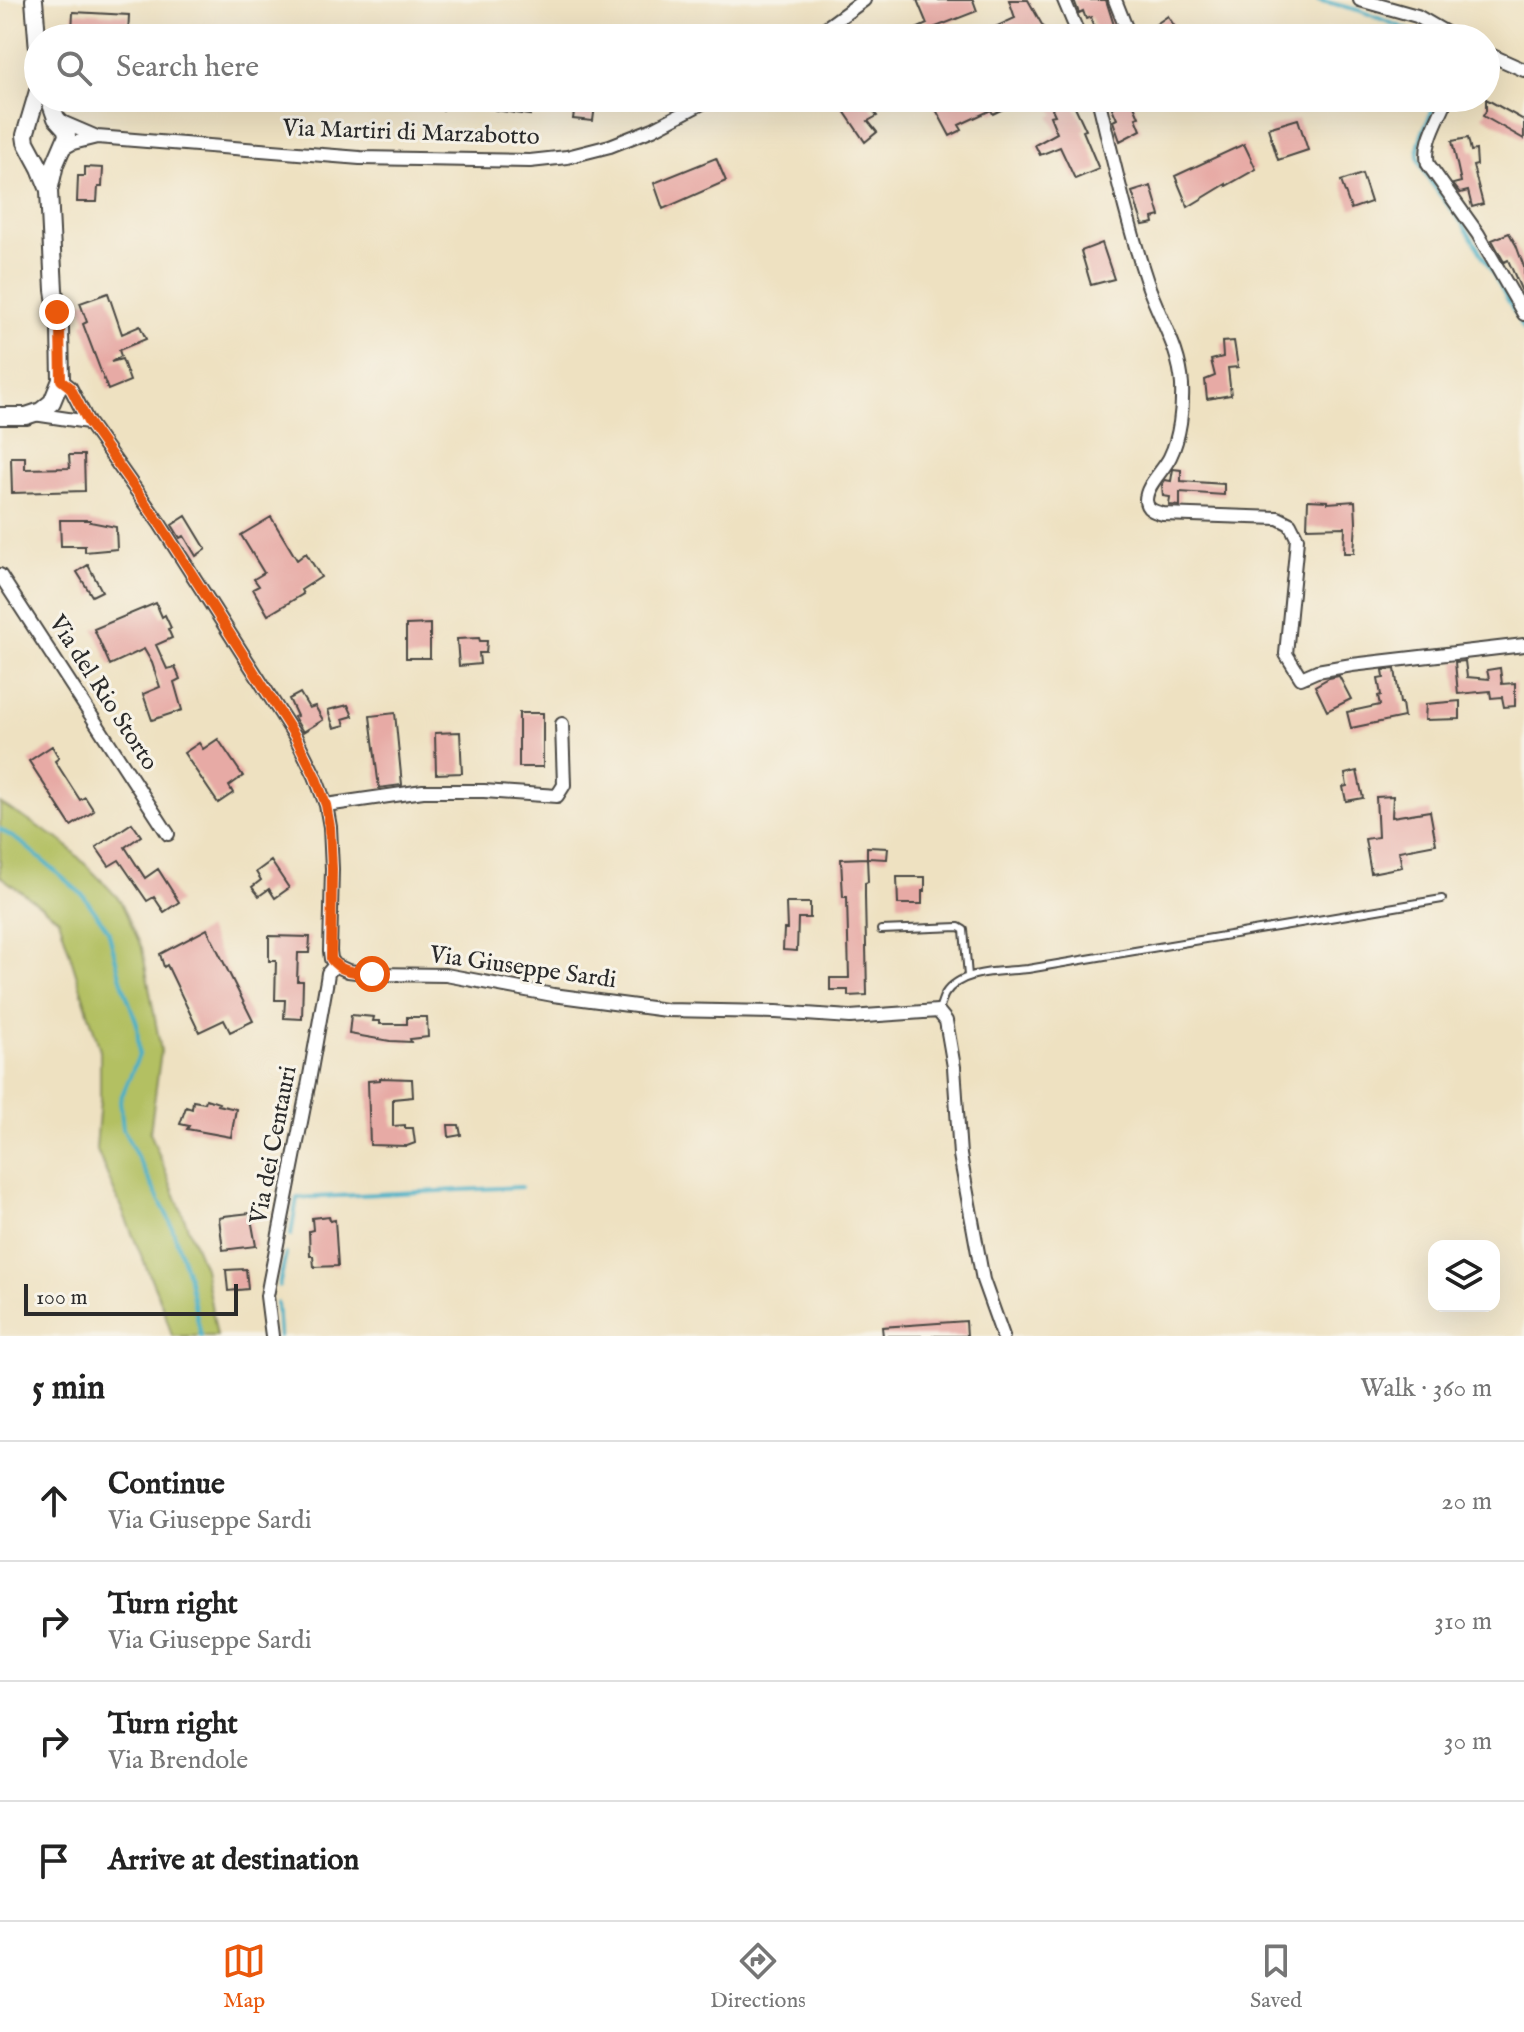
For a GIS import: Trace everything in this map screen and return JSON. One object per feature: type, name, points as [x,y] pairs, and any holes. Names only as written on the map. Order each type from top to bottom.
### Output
[{"type":"street","points":[[34,0],[36,24]]},
{"type":"street","points":[[831,24],[864,0]]},
{"type":"street","points":[[1064,0],[1074,24]]},
{"type":"street","points":[[1115,0],[1124,24]]},
{"type":"street","points":[[1360,0],[1417,16],[1431,24]]},
{"type":"street","points":[[1500,59],[1524,70]]},
{"type":"street","points":[[33,112],[25,135],[49,191]]},
{"type":"street","points":[[34,414],[52,402],[61,380],[49,191],[67,136],[55,112]]},
{"type":"street","name":"Via Martiri di Marzabotto","points":[[60,150],[97,137],[360,158],[530,161],[567,157],[610,146],[685,112]]},
{"type":"street","points":[[1102,112],[1135,246],[1179,361],[1182,387],[1178,433],[1171,456],[1147,495],[1147,505],[1163,514],[1278,518],[1290,524],[1297,538],[1286,654],[1301,678],[1317,671],[1352,665],[1524,645]]},
{"type":"street","points":[[1441,112],[1429,140],[1426,153],[1428,164],[1478,234],[1524,314]]},
{"type":"street","points":[[30,122],[42,115],[59,120]]},
{"type":"street","name":"Via Martiri di Marzabotto","points":[[59,120],[97,137]]},
{"type":"street","points":[[30,149],[42,156],[60,150]]},
{"type":"street","points":[[61,380],[70,387],[88,422],[160,524],[295,736],[315,776],[330,827],[330,951],[335,965]]},
{"type":"street","points":[[0,416],[34,414],[88,422]]},
{"type":"street","name":"Via del Rio Storto","points":[[0,575],[168,834]]},
{"type":"street","points":[[326,805],[423,791],[557,796],[564,785],[562,724]]},
{"type":"street","name":"Via Giuseppe Sardi","points":[[335,965],[357,972],[446,975],[553,995],[666,1010],[850,1017],[938,1011]]},
{"type":"street","name":"Via dei Centauri","points":[[272,1336],[267,1296],[328,973],[335,965]]},
{"type":"street","points":[[938,1011],[946,1021],[954,1067],[960,1155],[983,1280],[1003,1336]]},
{"type":"lane","points":[[938,1011],[945,994],[968,976],[1028,969],[1442,899]]},
{"type":"lane","points":[[881,930],[959,927],[964,930],[968,976]]},
{"type":"green space","points":[[0,803],[63,842],[102,881],[120,900],[142,948],[161,1051],[150,1132],[204,1268],[217,1336],[172,1336],[163,1307],[96,1148],[100,1050],[59,919],[0,876]]},
{"type":"building","points":[[917,0],[973,0],[977,11],[943,24],[927,24]]},
{"type":"building","points":[[1009,0],[1028,0],[1042,24],[1002,24],[1015,18]]},
{"type":"building","points":[[1074,0],[1106,0],[1114,24],[1093,24],[1091,17],[1086,19],[1083,11],[1079,13]]},
{"type":"building","points":[[73,12],[129,15],[129,24],[72,24]]},
{"type":"building","points":[[1168,16],[1173,24],[1156,24]]},
{"type":"building","points":[[1500,107],[1524,120],[1524,139],[1483,116],[1485,112],[1500,112]]},
{"type":"building","points":[[574,112],[594,112],[593,121],[573,119]]},
{"type":"building","points":[[845,112],[874,112],[877,116],[868,121],[877,132],[865,142]]},
{"type":"building","points":[[937,112],[987,112],[959,125],[962,130],[950,136]]},
{"type":"building","points":[[1054,112],[1078,112],[1099,169],[1075,179],[1060,147],[1040,155],[1035,145],[1057,133],[1050,116],[1055,115]]},
{"type":"building","points":[[1114,112],[1137,112],[1141,130],[1120,141],[1113,121],[1117,119]]},
{"type":"building","points":[[1298,119],[1308,150],[1278,160],[1268,128]]},
{"type":"building","points":[[1468,138],[1471,151],[1476,150],[1477,165],[1473,166],[1483,204],[1472,207],[1468,191],[1460,193],[1453,184],[1461,182],[1452,141]]},
{"type":"building","points":[[1244,144],[1256,169],[1188,207],[1175,176]]},
{"type":"building","points":[[716,158],[726,181],[663,209],[654,183]]},
{"type":"building","points":[[85,167],[103,168],[97,202],[77,202],[78,176],[85,176]]},
{"type":"building","points":[[1362,174],[1371,202],[1351,209],[1341,181]]},
{"type":"building","points":[[1151,186],[1160,216],[1153,218],[1154,223],[1143,225],[1132,192]]},
{"type":"building","points":[[1509,233],[1524,267],[1524,296],[1508,260],[1504,262],[1492,240]]},
{"type":"building","points":[[1102,243],[1114,279],[1091,285],[1081,251]]},
{"type":"building","points":[[108,293],[122,334],[140,326],[146,339],[119,350],[121,356],[111,362],[122,359],[130,381],[108,390],[83,324],[87,322],[80,303]]},
{"type":"building","points":[[1234,341],[1238,367],[1228,368],[1231,395],[1207,399],[1205,380],[1215,376],[1211,360],[1223,357],[1222,342]]},
{"type":"building","points":[[69,455],[84,455],[85,491],[12,493],[11,457],[25,457],[25,469],[70,468]]},
{"type":"building","points":[[1173,469],[1181,470],[1181,481],[1224,484],[1224,495],[1180,492],[1180,506],[1169,505],[1170,497],[1163,496],[1162,485],[1165,480],[1171,481]]},
{"type":"building","points":[[1308,500],[1328,503],[1355,501],[1354,553],[1344,553],[1345,527],[1307,528]]},
{"type":"building","points":[[186,516],[206,549],[196,556],[184,536],[180,538],[172,525]]},
{"type":"building","points":[[271,517],[297,560],[306,553],[321,577],[301,590],[303,594],[268,615],[253,589],[259,586],[254,579],[264,573],[241,535]]},
{"type":"building","points":[[60,520],[90,520],[116,527],[117,549],[85,552],[85,546],[61,546]]},
{"type":"building","points":[[88,565],[102,591],[92,596],[77,572]]},
{"type":"building","points":[[156,603],[171,628],[168,629],[172,638],[156,645],[167,669],[175,667],[180,679],[174,682],[182,710],[152,720],[143,694],[160,687],[144,649],[110,665],[94,629]]},
{"type":"building","points":[[430,624],[430,658],[406,658],[406,625]]},
{"type":"building","points":[[479,638],[480,641],[487,641],[486,653],[479,653],[480,664],[459,666],[457,639]]},
{"type":"building","points":[[1465,661],[1467,677],[1489,679],[1487,670],[1500,668],[1502,684],[1515,683],[1515,706],[1504,707],[1502,697],[1491,698],[1490,691],[1458,694],[1455,662]]},
{"type":"building","points":[[1395,669],[1404,717],[1351,728],[1347,712],[1380,705],[1378,679],[1384,678],[1383,670]]},
{"type":"building","points":[[1339,676],[1351,699],[1327,711],[1315,686]]},
{"type":"building","points":[[300,693],[309,708],[315,706],[323,720],[303,732],[294,717],[297,716],[289,699]]},
{"type":"building","points":[[1460,701],[1460,719],[1425,720],[1426,704]]},
{"type":"building","points":[[348,705],[353,716],[343,719],[345,725],[334,728],[328,710]]},
{"type":"building","points":[[395,713],[402,785],[379,788],[370,716]]},
{"type":"building","points":[[519,713],[543,713],[543,767],[519,767]]},
{"type":"building","points":[[460,732],[462,773],[436,774],[435,733]]},
{"type":"building","points":[[218,739],[243,776],[229,786],[233,793],[218,803],[184,753],[199,743],[203,749]]},
{"type":"building","points":[[52,746],[59,758],[55,761],[80,800],[85,797],[94,811],[71,826],[29,761]]},
{"type":"building","points":[[1357,771],[1363,798],[1346,801],[1343,787],[1347,786],[1345,774]]},
{"type":"building","points":[[1393,796],[1392,817],[1430,811],[1436,844],[1399,851],[1402,867],[1371,873],[1365,839],[1378,837],[1376,797]]},
{"type":"building","points":[[132,823],[141,836],[125,847],[145,878],[158,869],[179,902],[164,912],[154,897],[147,901],[119,860],[109,866],[96,847]]},
{"type":"building","points":[[867,847],[888,848],[887,859],[867,858]]},
{"type":"building","points":[[867,858],[867,995],[848,996],[848,990],[830,990],[830,978],[849,978],[847,897],[843,897],[841,859]]},
{"type":"building","points":[[271,861],[289,888],[275,898],[269,889],[259,896],[252,887],[261,880],[256,872]]},
{"type":"building","points":[[897,877],[925,877],[922,904],[898,904]]},
{"type":"building","points":[[786,903],[810,903],[810,918],[798,918],[797,951],[783,950],[784,929],[787,929]]},
{"type":"building","points":[[207,929],[253,1021],[230,1032],[224,1020],[199,1032],[160,954]]},
{"type":"building","points":[[269,936],[310,937],[309,953],[298,953],[297,981],[303,981],[302,1019],[284,1018],[285,1000],[275,1000],[276,961],[269,961]]},
{"type":"building","points":[[351,1015],[374,1017],[373,1021],[380,1021],[380,1024],[407,1024],[407,1017],[427,1017],[428,1037],[410,1039],[411,1042],[349,1034]]},
{"type":"building","points":[[380,1078],[412,1079],[413,1097],[393,1099],[393,1126],[413,1128],[415,1143],[407,1146],[370,1145],[368,1081]]},
{"type":"building","points":[[206,1099],[236,1109],[231,1137],[187,1129],[189,1126],[180,1124],[186,1107],[192,1109],[193,1101],[205,1103]]},
{"type":"building","points":[[448,1125],[459,1125],[461,1135],[449,1137]]},
{"type":"building","points":[[250,1213],[256,1246],[223,1250],[219,1218]]},
{"type":"building","points":[[329,1216],[330,1221],[335,1220],[338,1266],[314,1267],[313,1256],[310,1256],[312,1218]]},
{"type":"building","points":[[246,1269],[248,1289],[228,1291],[226,1270]]},
{"type":"building","points":[[966,1321],[967,1336],[883,1336],[882,1327]]},
{"type":"waterway","points":[[1318,0],[1358,10],[1394,24]]},
{"type":"waterway","points":[[1432,112],[1419,143],[1420,163],[1479,249],[1524,330]]},
{"type":"waterway","points":[[0,829],[23,844],[83,895],[108,930],[137,1024],[139,1055],[120,1100],[123,1129],[170,1221],[188,1275],[201,1336]]},
{"type":"waterway","points":[[291,1235],[297,1198],[521,1187]]},
{"type":"waterway","points":[[279,1286],[286,1254]]},
{"type":"waterway","points":[[277,1303],[279,1336]]},
{"type":"route","points":[[57,312],[61,380],[70,387],[88,422],[160,524],[306,756],[326,805],[330,827],[331,959],[340,969],[372,974]]}]
